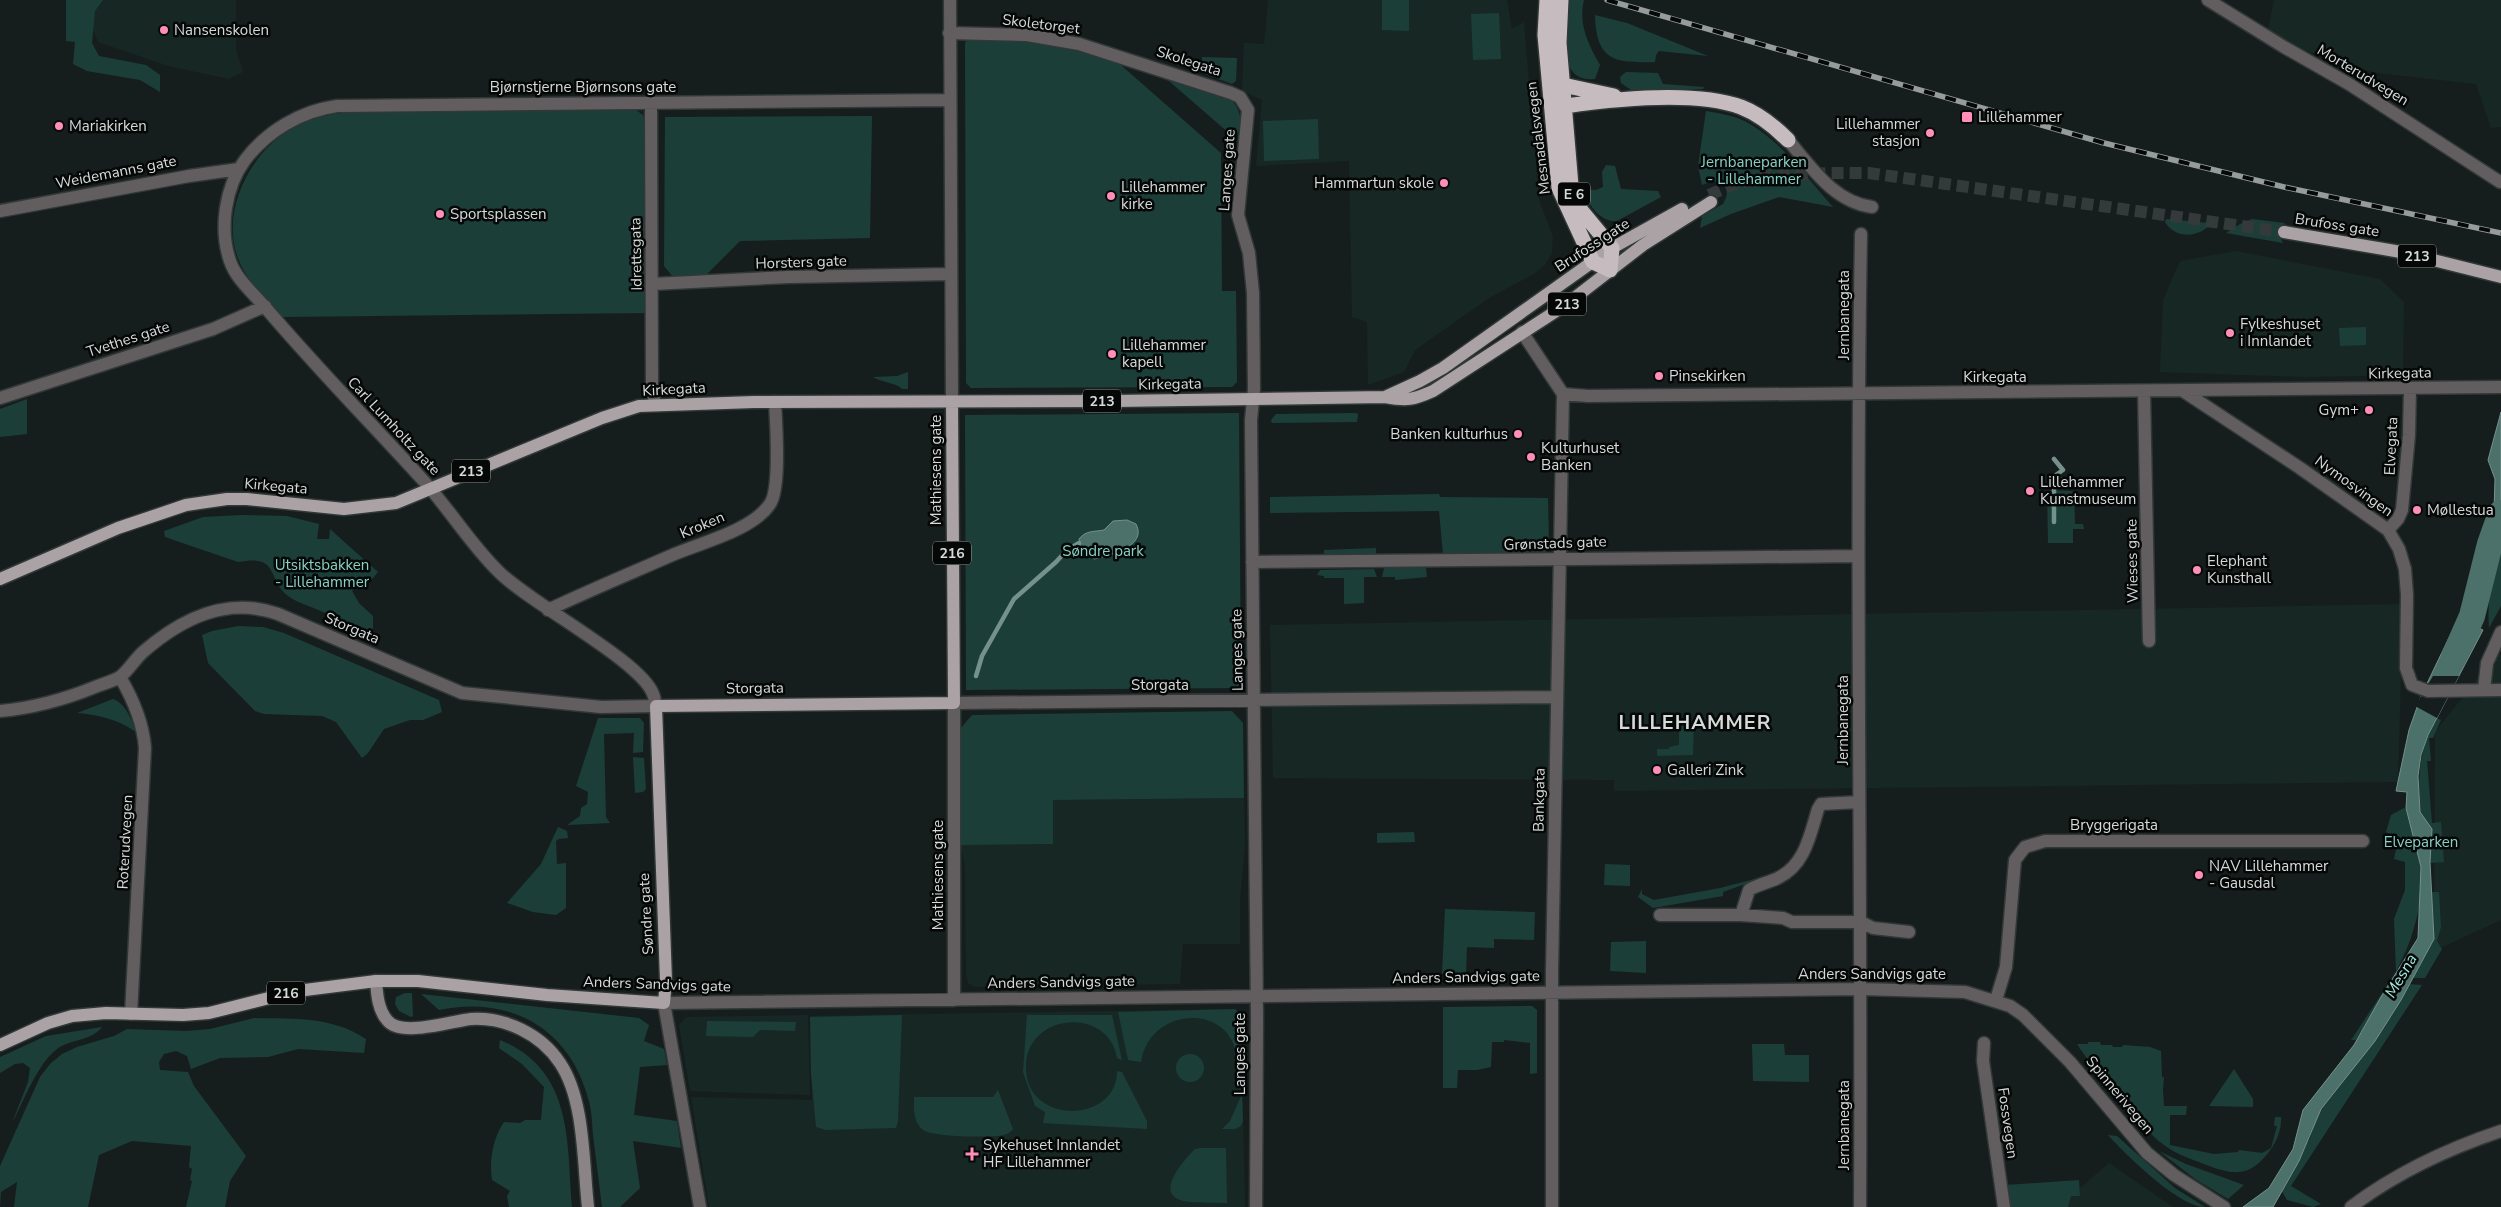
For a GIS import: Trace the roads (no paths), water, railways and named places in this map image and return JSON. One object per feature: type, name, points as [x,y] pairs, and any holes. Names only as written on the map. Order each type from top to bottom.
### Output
[{"type":"highway","name":"Mesnadalsvegen","points":[[1547,0],[1545,35],[1559,188],[1593,262]]},
{"type":"highway","name":"Mesnadalsvegen","points":[[1561,0],[1559,43],[1566,135],[1574,193],[1579,208],[1612,248]]},
{"type":"highway","points":[[1623,98],[1563,85],[1550,95],[1565,106],[1623,98],[1707,100],[1739,106],[1767,122],[1788,140]]},
{"type":"highway","points":[[1593,262],[1610,270],[1612,248]]},
{"type":"main road","name":"Brufoss gate","points":[[1528,309],[1612,248],[1676,213],[1710,199],[1610,270]]},
{"type":"main road","name":"Brufoss gate","points":[[2284,232],[2400,252],[2501,277]]},
{"type":"main road","name":"213","points":[[1385,397],[1406,401],[1424,395],[1564,306],[1610,270]]},
{"type":"main road","name":"213","points":[[1522,332],[1528,309]]},
{"type":"main road","name":"213","points":[[1385,397],[1443,368],[1496,329],[1528,309]]},
{"type":"main road","points":[[1496,329],[1522,332]]},
{"type":"main road","name":"Kirkegata","points":[[0,579],[118,528],[186,505],[227,499],[247,499],[344,509],[368,508],[396,503],[618,411],[655,404],[1252,400],[1385,397]]},
{"type":"main road","name":"Mathiesens gate","points":[[952,402],[954,703]]},
{"type":"main road","name":"Storgata","points":[[656,706],[954,703]]},
{"type":"main road","name":"Søndre gate","points":[[656,706],[666,980],[664,1003]]},
{"type":"main road","name":"Anders Sandvigs gate","points":[[131,1014],[183,1015],[209,1013],[297,990],[376,980],[418,980],[547,995],[664,1003]]},
{"type":"main road","name":"216","points":[[0,1044],[48,1023],[72,1016],[106,1013],[131,1014]]},
{"type":"street","name":"Mathiesens gate","points":[[950,0],[952,402]]},
{"type":"street","name":"Morterudvegen","points":[[2208,0],[2349,84],[2500,182]]},
{"type":"street","name":"Skoletorget","points":[[950,33],[1027,35],[1079,44],[1127,58]]},
{"type":"street","name":"Skolegata","points":[[1127,58],[1240,97]]},
{"type":"street","name":"Langes gate","points":[[1240,97],[1248,110],[1238,215],[1249,253],[1253,293],[1252,562],[1256,1207]]},
{"type":"street","name":"Bjørnstjerne Bjørnsons gate","points":[[239,169],[254,150],[272,134],[297,117],[323,108],[421,104],[950,100]]},
{"type":"street","name":"Idrettsgata","points":[[651,103],[652,386],[655,404]]},
{"type":"street","points":[[1788,140],[1822,180],[1842,197],[1853,203],[1872,207]]},
{"type":"street","name":"Weidemanns gate","points":[[0,211],[189,176],[239,169]]},
{"type":"street","name":"Carl Lumholtz gate","points":[[239,169],[227,203],[225,236],[228,252],[236,274],[302,351],[430,488],[499,572],[548,610],[632,669],[653,693],[656,706]]},
{"type":"street","name":"Jernbanegata","points":[[1860,1207],[1861,922],[1858,556],[1861,234]]},
{"type":"street","name":"Horsters gate","points":[[653,284],[788,277],[951,274]]},
{"type":"street","name":"Tvethes gate","points":[[0,398],[213,329],[265,306]]},
{"type":"street","points":[[1522,332],[1563,394]]},
{"type":"street","name":"Kirkegata","points":[[1563,394],[1588,396],[2501,387]]},
{"type":"street","name":"Elvegata","points":[[2388,530],[2398,519],[2402,510],[2409,435],[2410,389]]},
{"type":"street","name":"Wieses gate","points":[[2144,391],[2150,641]]},
{"type":"street","name":"Nymosvingen","points":[[2183,391],[2300,468],[2388,530],[2398,549],[2407,578],[2408,674],[2412,684],[2423,690],[2484,690]]},
{"type":"street","name":"Bankgata","points":[[1552,1207],[1552,993],[1556,697],[1563,394]]},
{"type":"street","name":"Kroken","points":[[548,610],[601,585],[720,537],[757,518],[771,503],[775,484],[776,402]]},
{"type":"street","name":"Grønstads gate","points":[[1252,562],[1858,556]]},
{"type":"street","name":"Storgata","points":[[0,711],[51,704],[120,677],[142,653],[175,627],[202,613],[241,607],[257,608],[278,614],[462,692],[528,701],[601,707],[656,706]]},
{"type":"street","points":[[2501,632],[2487,663],[2484,690],[2501,690]]},
{"type":"street","name":"Roterudvegen","points":[[120,677],[134,702],[142,726],[145,752],[131,1014]]},
{"type":"street","name":"Storgata","points":[[954,703],[1556,697]]},
{"type":"street","name":"Mathiesens gate","points":[[954,703],[954,1000]]},
{"type":"street","points":[[1741,914],[1749,890],[1778,878],[1796,865],[1806,847],[1818,808],[1822,804],[1859,802]]},
{"type":"street","name":"Bryggerigata","points":[[1996,1000],[2006,966],[2014,860],[2019,852],[2033,843],[2100,840],[2363,841]]},
{"type":"street","points":[[1660,915],[1741,914],[1783,918],[1792,922],[1861,922],[1873,928],[1910,932]]},
{"type":"street","points":[[376,980],[381,1010],[388,1022],[401,1028],[416,1028],[472,1019],[498,1021],[523,1030],[544,1045],[560,1062],[570,1084],[577,1109],[588,1207]]},
{"type":"street","name":"Anders Sandvigs gate","points":[[664,1003],[1861,989],[1965,992],[1996,1000]]},
{"type":"street","name":"Spinnerivegen","points":[[1996,1000],[2023,1015],[2070,1062],[2147,1153],[2180,1179],[2223,1206]]},
{"type":"street","name":"Søndre gate","points":[[664,1003],[700,1207]]},
{"type":"street","name":"Fossvegen","points":[[1984,1043],[1984,1070],[2004,1207]]},
{"type":"street","points":[[2351,1207],[2376,1188],[2422,1161],[2501,1131]]},
{"type":"street","points":[[2464,1145],[2501,1139]]},
{"type":"water","points":[[2501,412],[2501,534],[2492,558],[2480,621],[2462,613],[2474,584],[2472,577],[2494,512],[2495,479],[2488,460]]},
{"type":"water","points":[[1127,520],[1136,524],[1138,532],[1137,538],[1125,549],[1094,559],[1081,548],[1079,539],[1084,534],[1104,530],[1113,521]]},
{"type":"water","points":[[2458,619],[2483,630],[2428,735],[2421,755],[2418,776],[2420,812],[2432,829],[2430,862],[2434,939],[2401,1000],[2375,1041],[2321,1109],[2299,1161],[2273,1207],[2243,1207],[2269,1188],[2293,1149],[2303,1110],[2354,1045],[2418,938],[2421,867],[2406,808],[2407,792],[2396,791],[2409,730],[2421,696]]},
{"type":"waterway","points":[[2054,459],[2063,470],[2053,477],[2060,479],[2062,483],[2054,488],[2054,522]]},
{"type":"waterway","name":"Mesna","points":[[2454,657],[2472,616],[2490,544],[2501,513]]},
{"type":"waterway","points":[[976,676],[982,656],[1014,599],[1066,551],[1079,543]]},
{"type":"tunnel","points":[[1709,195],[1732,185],[1774,175],[1869,173],[2284,232]]},
{"type":"railway","points":[[1607,0],[2104,143],[2284,187],[2501,233]]},
{"type":"place","name":"Nansenskolen","points":[[164,30]]},
{"type":"place","name":"Lillehammer","points":[[1967,117]]},
{"type":"place","name":"Mariakirken","points":[[59,126]]},
{"type":"place","name":"Lillehammer stasjon","points":[[1930,133]]},
{"type":"place","name":"Hammartun skole","points":[[1444,183]]},
{"type":"place","name":"Lillehammer kirke","points":[[1111,196]]},
{"type":"place","name":"Sportsplassen","points":[[440,214]]},
{"type":"place","name":"Fylkeshuset i Innlandet","points":[[2230,333]]},
{"type":"place","name":"Lillehammer kapell","points":[[1112,354]]},
{"type":"place","name":"Pinsekirken","points":[[1659,376]]},
{"type":"place","name":"Gym+","points":[[2369,410]]},
{"type":"place","name":"Banken kulturhus","points":[[1518,434]]},
{"type":"place","name":"Kulturhuset Banken","points":[[1531,457]]},
{"type":"place","name":"Lillehammer Kunstmuseum","points":[[2030,491]]},
{"type":"place","name":"Møllestua","points":[[2417,510]]},
{"type":"place","name":"Elephant Kunsthall","points":[[2197,570]]},
{"type":"place","name":"Galleri Zink","points":[[1657,770]]},
{"type":"place","name":"NAV Lillehammer - Gausdal","points":[[2199,875]]},
{"type":"place","name":"Sykehuset Innlandet HF Lillehammer","points":[[972,1154]]},
{"type":"district","name":"LILLEHAMMER","points":[[1695,722]]},
{"type":"park label","name":"Jernbaneparken - Lillehammer","points":[[1754,170]]},
{"type":"park label","name":"Søndre park","points":[[1103,551]]},
{"type":"park label","name":"Utsiktsbakken - Lillehammer","points":[[322,574]]},
{"type":"park label","name":"Elveparken","points":[[2421,842]]}]
